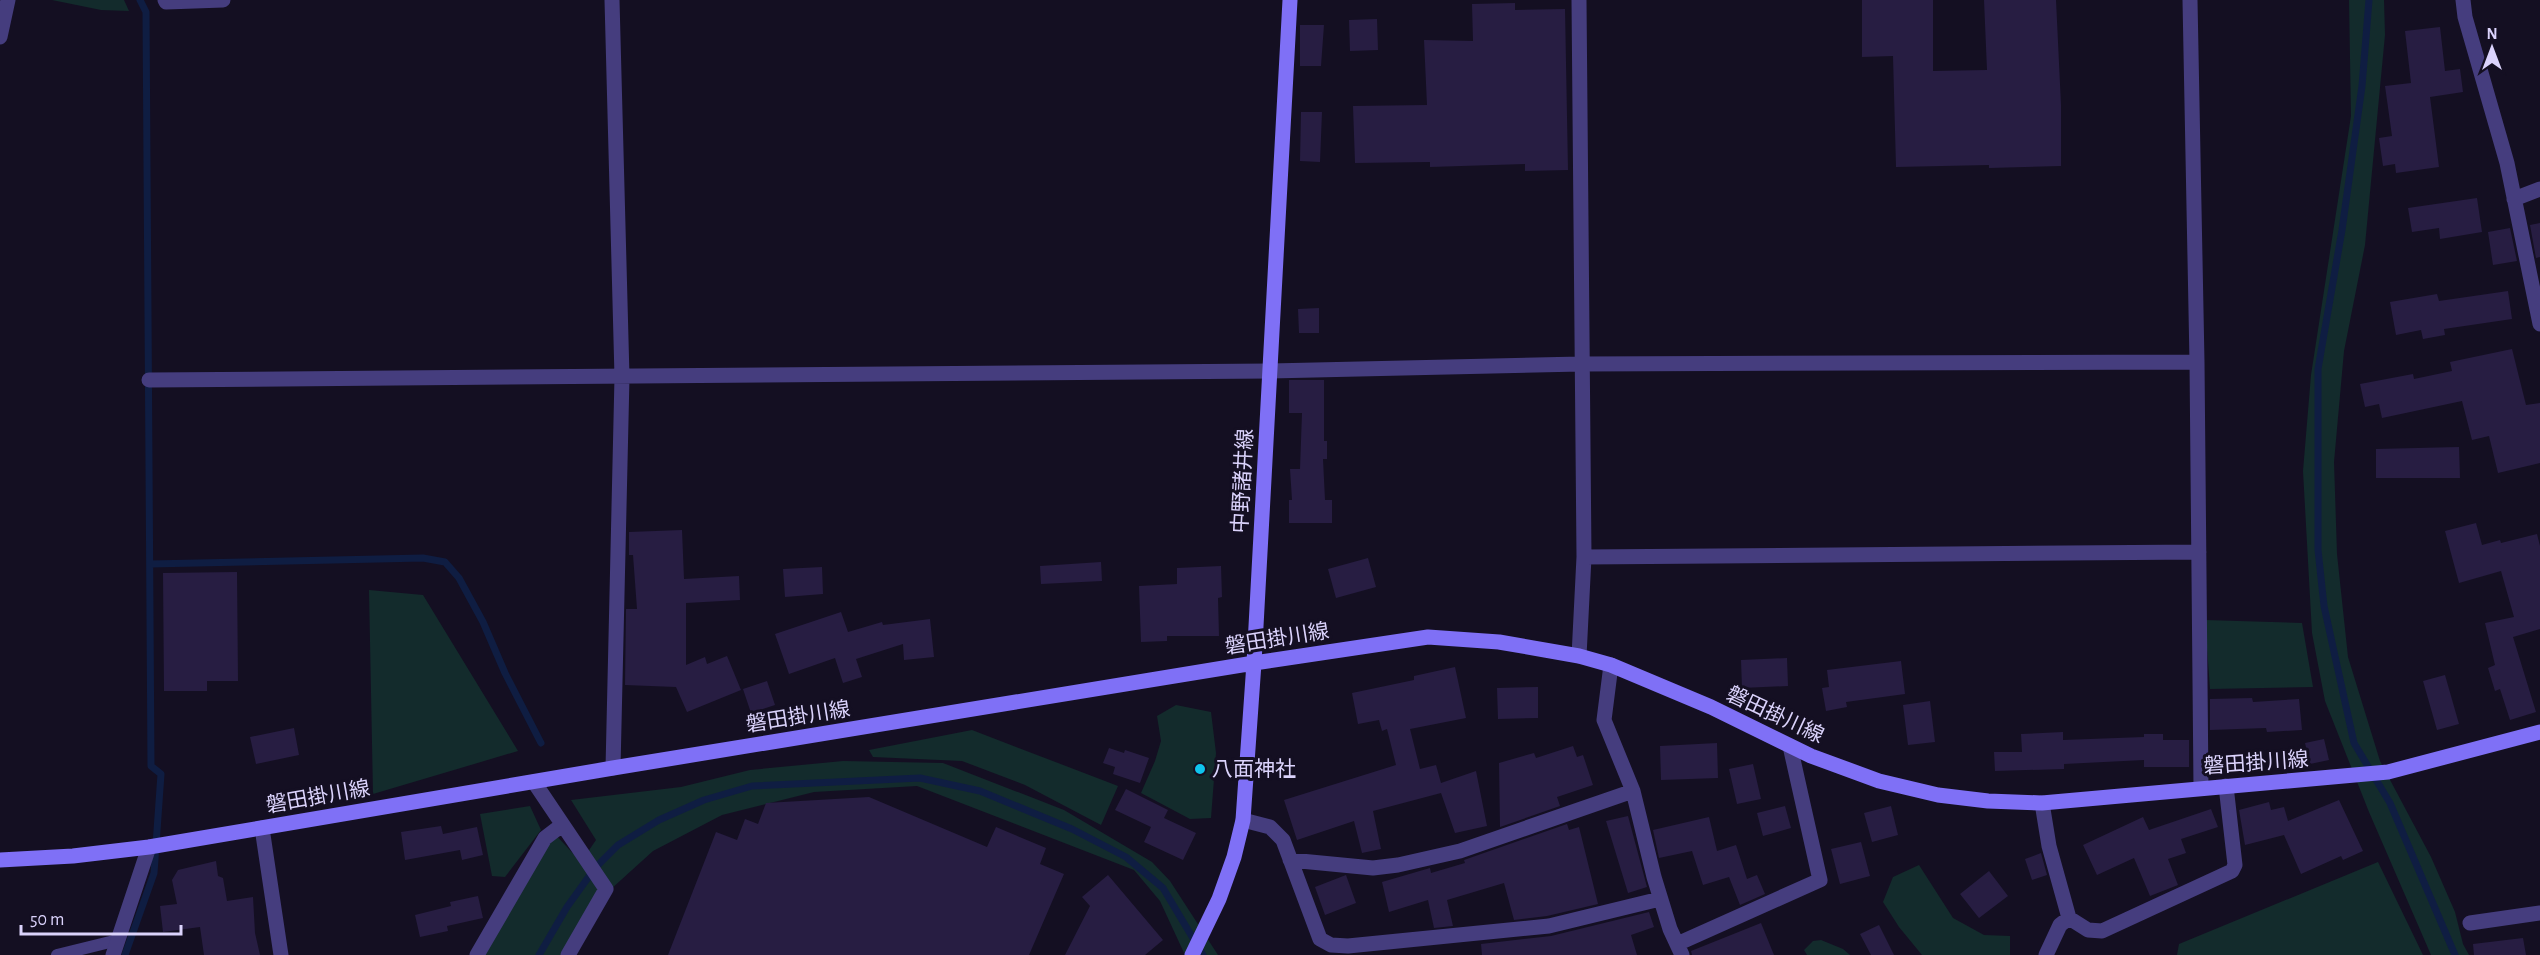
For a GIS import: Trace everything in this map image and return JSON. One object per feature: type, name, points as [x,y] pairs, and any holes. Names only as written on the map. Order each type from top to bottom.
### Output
[{"type":"main road","name":"中野諸井線","points":[[1192,955],[1219,899],[1234,857],[1243,820],[1254,663],[1290,0]]},
{"type":"main road","name":"磐田掛川線","points":[[0,860],[73,856],[149,847],[613,768],[1254,663],[1428,637],[1499,642],[1579,656],[1611,665],[1711,707],[1841,768],[1904,788],[1978,800],[2042,803],[2201,788],[2345,778],[2388,772],[2540,732]]},
{"type":"street","points":[[0,37],[8,0]]},
{"type":"street","points":[[165,0],[166,2],[223,0]]},
{"type":"street","points":[[612,0],[622,377],[613,768]]},
{"type":"street","points":[[1579,0],[1584,557],[1579,656]]},
{"type":"street","points":[[2190,0],[2197,362],[2201,788]]},
{"type":"street","points":[[2463,0],[2465,17],[2507,163],[2540,324]]},
{"type":"street","points":[[2514,199],[2540,189]]},
{"type":"street","points":[[149,380],[1270,371],[1581,364],[2197,362]]},
{"type":"street","points":[[1584,557],[2199,552]]},
{"type":"street","points":[[1611,665],[1604,720],[1633,791],[1660,899],[1679,950],[1820,880],[1790,746]]},
{"type":"street","points":[[534,782],[606,889],[568,955]]},
{"type":"street","points":[[2042,803],[2049,846],[2069,918],[2088,930],[2102,931],[2232,871],[2235,865],[2226,786]]},
{"type":"street","points":[[1290,860],[1373,868],[1398,865],[1460,851],[1633,791]]},
{"type":"street","points":[[1243,820],[1270,827],[1282,840],[1320,939],[1331,945],[1348,946],[1549,926],[1660,899]]},
{"type":"street","points":[[477,955],[545,838],[562,825]]},
{"type":"street","points":[[262,828],[281,955]]},
{"type":"street","points":[[116,948],[149,847]]},
{"type":"street","points":[[2470,923],[2540,913]]},
{"type":"street","points":[[2046,955],[2060,925],[2069,918]]},
{"type":"lane","points":[[57,955],[116,948]]},
{"type":"green space","points":[[52,0],[124,0],[129,11],[101,10]]},
{"type":"green space","points":[[2349,0],[2384,0],[2385,35],[2365,245],[2344,351],[2334,462],[2337,554],[2348,657],[2380,761],[2431,857],[2455,912],[2463,944],[2469,955],[2431,955],[2369,812],[2325,701],[2312,633],[2303,471],[2311,375],[2351,116]]},
{"type":"green space","points":[[369,590],[423,595],[518,751],[373,794]]},
{"type":"green space","points":[[2205,620],[2302,623],[2313,687],[2210,689]]},
{"type":"green space","points":[[1176,705],[1211,712],[1216,753],[1211,818],[1190,819],[1141,793],[1161,741],[1157,716]]},
{"type":"green space","points":[[972,730],[1118,786],[1101,825],[1025,785],[962,761],[873,757],[869,750]]},
{"type":"green space","points":[[843,761],[943,763],[1064,810],[1152,862],[1170,881],[1218,955],[1185,955],[1160,901],[1134,870],[917,786],[814,792],[722,815],[653,851],[600,899],[565,955],[484,955],[553,832],[581,862],[596,840],[571,800],[681,787],[750,770]]},
{"type":"green space","points":[[530,806],[541,830],[505,877],[492,876],[480,814]]},
{"type":"green space","points":[[2378,862],[2423,955],[2177,955],[2179,944]]},
{"type":"green space","points":[[1919,865],[1953,918],[1984,935],[2010,936],[2010,955],[1922,955],[1899,927],[1883,902],[1893,877]]},
{"type":"green space","points":[[1821,940],[1843,949],[1850,955],[1807,955],[1804,950],[1813,941]]},
{"type":"building","points":[[1862,0],[1933,0],[1933,71],[1987,70],[1984,0],[2056,0],[2061,105],[2061,166],[1896,167],[1893,56],[1862,57]]},
{"type":"building","points":[[1515,3],[1515,10],[1565,9],[1568,170],[1525,171],[1525,164],[1430,167],[1430,162],[1355,163],[1353,106],[1427,105],[1424,40],[1473,41],[1472,4]]},
{"type":"building","points":[[1377,19],[1378,50],[1350,51],[1349,20]]},
{"type":"building","points":[[1300,25],[1324,25],[1321,66],[1300,66]]},
{"type":"building","points":[[2440,27],[2445,71],[2460,69],[2463,92],[2430,97],[2439,167],[2396,173],[2395,164],[2383,166],[2379,138],[2392,136],[2385,86],[2411,83],[2405,31]]},
{"type":"building","points":[[1301,112],[1322,112],[1320,162],[1300,161]]},
{"type":"building","points":[[2477,198],[2482,232],[2440,239],[2439,228],[2412,232],[2408,208]]},
{"type":"building","points":[[2540,223],[2540,257],[2536,258],[2530,225]]},
{"type":"building","points":[[2510,228],[2517,261],[2493,265],[2488,232]]},
{"type":"building","points":[[2508,291],[2512,319],[2444,329],[2445,335],[2423,339],[2421,330],[2396,335],[2390,302],[2437,294],[2439,301]]},
{"type":"building","points":[[1319,308],[1319,333],[1299,333],[1298,309]]},
{"type":"building","points":[[2512,349],[2526,405],[2540,403],[2540,463],[2498,473],[2489,436],[2472,440],[2462,401],[2382,418],[2379,404],[2365,407],[2360,384],[2413,374],[2414,379],[2452,371],[2450,362]]},
{"type":"building","points":[[1289,380],[1324,380],[1324,441],[1327,441],[1327,459],[1323,459],[1325,500],[1332,500],[1332,523],[1289,523],[1289,500],[1292,500],[1290,469],[1300,469],[1302,413],[1289,413]]},
{"type":"building","points":[[2459,447],[2460,478],[2376,478],[2376,449]]},
{"type":"building","points":[[2476,523],[2482,545],[2537,534],[2540,546],[2540,629],[2513,637],[2536,712],[2510,720],[2500,689],[2495,691],[2488,668],[2495,665],[2485,623],[2514,617],[2501,571],[2459,583],[2445,531]]},
{"type":"building","points":[[682,530],[684,579],[739,576],[740,600],[686,603],[686,665],[705,657],[707,664],[727,656],[741,690],[687,712],[676,687],[625,685],[626,609],[637,609],[633,555],[629,555],[629,532]]},
{"type":"building","points":[[1368,558],[1376,587],[1336,598],[1328,569]]},
{"type":"building","points":[[1101,562],[1102,581],[1041,584],[1040,566]]},
{"type":"building","points":[[1221,566],[1222,597],[1218,598],[1219,636],[1167,636],[1167,641],[1141,642],[1139,586],[1177,584],[1177,568]]},
{"type":"building","points":[[822,567],[823,594],[785,597],[783,569]]},
{"type":"building","points":[[237,572],[238,681],[207,681],[207,691],[164,691],[163,573]]},
{"type":"building","points":[[841,612],[848,632],[882,622],[883,625],[930,619],[934,657],[904,660],[903,644],[856,659],[862,677],[843,683],[835,658],[789,674],[775,634]]},
{"type":"building","points":[[1787,658],[1788,686],[1742,688],[1741,660]]},
{"type":"building","points":[[1901,661],[1905,694],[1846,702],[1847,707],[1826,711],[1822,688],[1829,687],[1827,670]]},
{"type":"building","points":[[1455,667],[1466,718],[1410,729],[1420,769],[1436,765],[1441,783],[1476,771],[1487,826],[1455,833],[1441,793],[1373,811],[1381,849],[1362,853],[1354,821],[1297,840],[1284,800],[1396,765],[1387,729],[1382,731],[1379,720],[1358,724],[1352,693],[1414,680],[1414,676]]},
{"type":"building","points":[[2445,675],[2459,724],[2437,730],[2423,681]]},
{"type":"building","points":[[767,681],[775,705],[751,713],[743,689]]},
{"type":"building","points":[[1538,687],[1538,718],[1498,719],[1497,688]]},
{"type":"building","points":[[2252,698],[2253,702],[2299,699],[2302,730],[2267,732],[2266,728],[2210,730],[2210,699]]},
{"type":"building","points":[[1930,701],[1935,742],[1908,745],[1903,705]]},
{"type":"building","points":[[294,728],[299,755],[256,764],[250,737]]},
{"type":"building","points":[[2063,732],[2063,740],[2144,737],[2144,734],[2163,734],[2163,740],[2189,740],[2189,767],[2144,767],[2144,760],[2064,764],[2064,769],[1995,771],[1994,752],[2022,752],[2021,734]]},
{"type":"building","points":[[2324,739],[2329,760],[2310,764],[2305,743]]},
{"type":"building","points":[[1717,743],[1718,778],[1661,780],[1660,746]]},
{"type":"building","points":[[1573,746],[1577,757],[1583,755],[1593,785],[1557,797],[1560,806],[1500,827],[1499,763],[1534,753],[1536,758]]},
{"type":"building","points":[[1109,748],[1124,753],[1125,750],[1149,758],[1140,783],[1113,774],[1115,767],[1103,763]]},
{"type":"building","points":[[1753,764],[1761,799],[1737,804],[1729,769]]},
{"type":"building","points":[[1126,789],[1168,810],[1164,818],[1196,833],[1183,860],[1144,842],[1151,827],[1115,810]]},
{"type":"building","points":[[869,797],[987,847],[996,827],[1046,848],[1040,864],[1064,874],[1029,955],[668,955],[716,832],[737,840],[745,819],[758,824],[766,803]]},
{"type":"building","points":[[2339,800],[2363,851],[2343,860],[2341,856],[2301,874],[2284,835],[2245,845],[2239,810],[2269,802],[2271,810],[2284,807],[2288,821]]},
{"type":"building","points":[[1785,806],[1791,828],[1763,836],[1757,813]]},
{"type":"building","points":[[1891,806],[1898,835],[1872,842],[1864,813]]},
{"type":"building","points":[[2211,809],[2218,827],[2181,839],[2186,853],[2168,859],[2178,885],[2150,896],[2134,858],[2097,875],[2083,845],[2143,817],[2149,830]]},
{"type":"building","points":[[1628,816],[1647,887],[1628,893],[1606,821]]},
{"type":"building","points":[[1709,817],[1717,851],[1736,845],[1747,879],[1757,875],[1765,894],[1740,905],[1729,877],[1703,885],[1692,851],[1659,858],[1653,830]]},
{"type":"building","points":[[1567,824],[1569,830],[1579,827],[1598,904],[1547,916],[1514,920],[1504,883],[1447,900],[1453,926],[1434,928],[1428,900],[1389,912],[1382,882],[1430,868],[1431,873],[1465,863],[1464,860]]},
{"type":"building","points":[[441,826],[443,834],[477,827],[483,855],[462,860],[460,850],[405,860],[401,832]]},
{"type":"building","points":[[1861,842],[1870,876],[1840,884],[1831,849]]},
{"type":"building","points":[[2041,853],[2047,875],[2032,880],[2025,859]]},
{"type":"building","points":[[216,861],[218,876],[223,878],[227,901],[253,897],[255,933],[260,955],[204,955],[200,927],[163,932],[160,906],[177,904],[172,880],[178,870]]},
{"type":"building","points":[[1989,871],[2008,896],[1979,918],[1960,894]]},
{"type":"building","points":[[1108,875],[1163,940],[1145,955],[1065,955],[1090,906],[1082,897]]},
{"type":"building","points":[[1346,875],[1356,903],[1325,915],[1315,887]]},
{"type":"building","points":[[478,896],[483,918],[447,926],[448,931],[420,937],[415,915],[451,906],[450,902]]},
{"type":"building","points":[[1649,912],[1654,927],[1631,935],[1637,955],[1482,955],[1481,944],[1551,936]]},
{"type":"building","points":[[1761,923],[1774,955],[1692,955],[1691,951]]},
{"type":"building","points":[[1879,925],[1894,955],[1871,955],[1860,934]]},
{"type":"building","points":[[2523,938],[2526,955],[2474,955],[2473,944]]},
{"type":"waterway","points":[[125,955],[154,873],[161,774],[151,766],[146,12],[140,0]]},
{"type":"waterway","points":[[2369,0],[2362,86],[2342,230],[2318,369],[2318,550],[2324,606],[2354,743],[2390,803],[2455,955]]},
{"type":"waterway","points":[[150,564],[423,558],[445,562],[459,578],[483,622],[505,673],[541,743]]},
{"type":"waterway","points":[[539,955],[567,907],[595,868],[618,845],[659,820],[704,800],[752,786],[920,778],[980,791],[1072,829],[1126,857],[1163,888],[1203,955]]},
{"type":"place","name":"八面神社","points":[[1200,769]]}]
